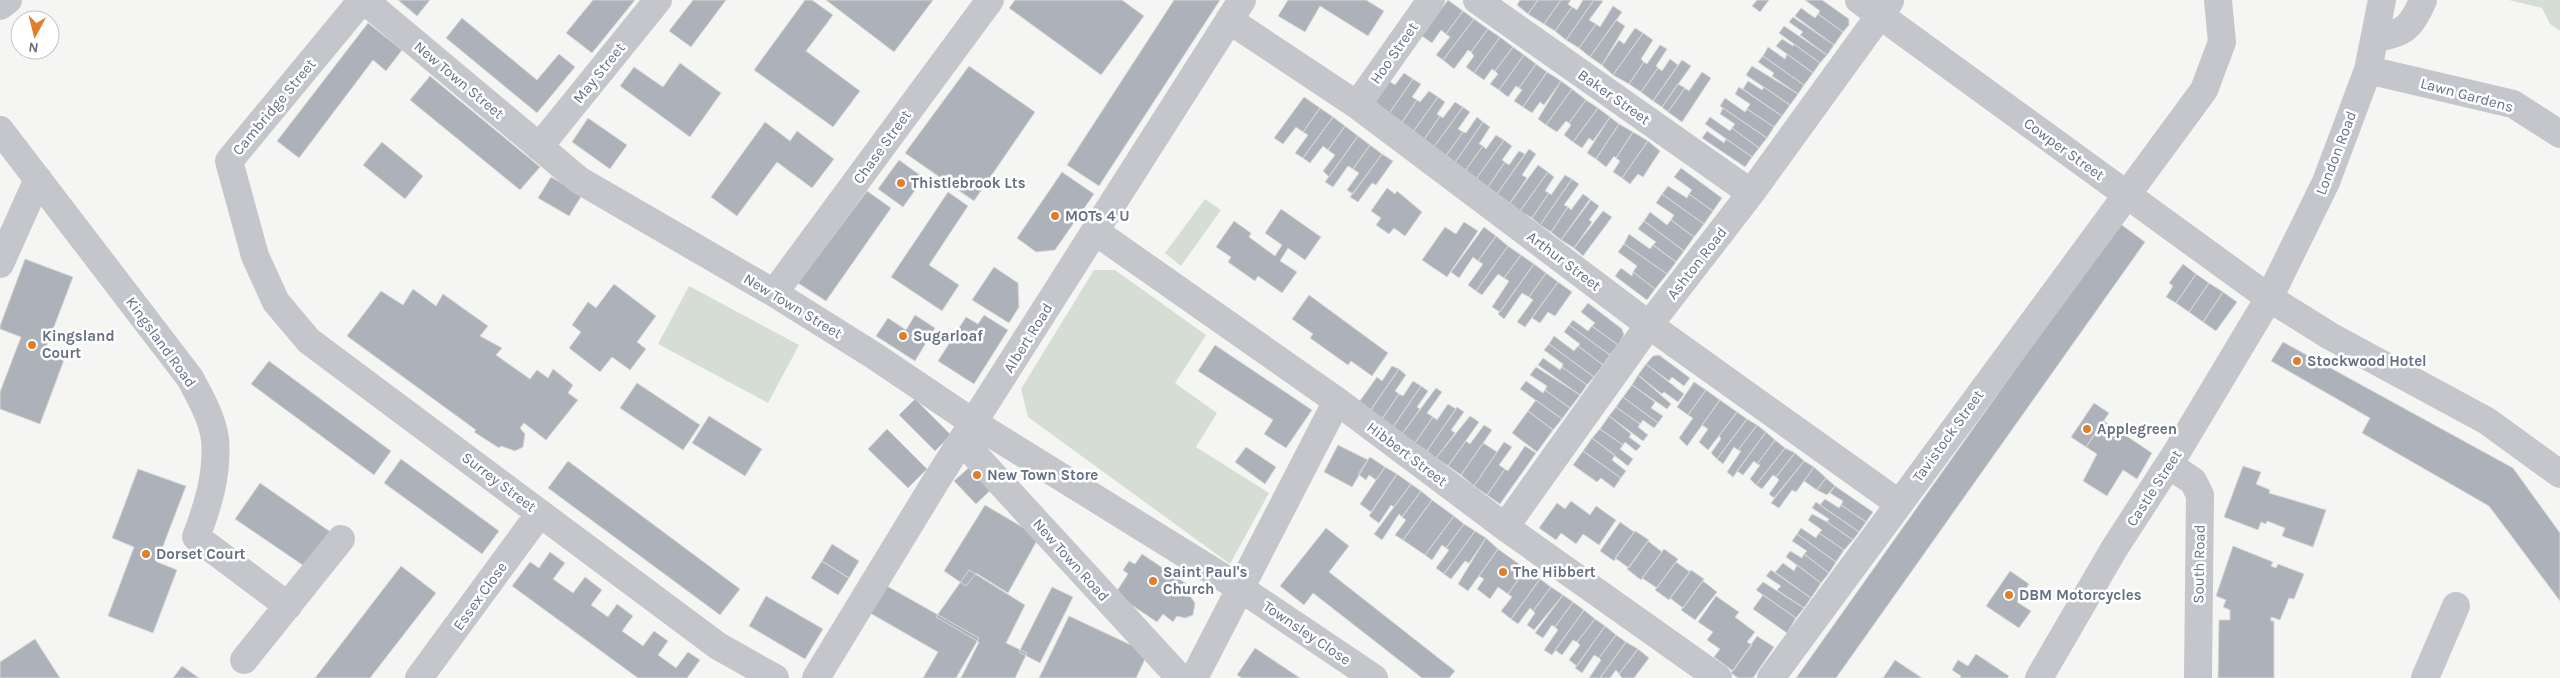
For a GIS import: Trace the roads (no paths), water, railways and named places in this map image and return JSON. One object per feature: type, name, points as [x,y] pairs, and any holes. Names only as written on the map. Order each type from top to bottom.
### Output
[{"type":"street","points":[[0,6],[8,0]]},
{"type":"street","name":"New Town Street","points":[[363,0],[587,185],[774,293],[873,355],[968,432],[1240,588]]},
{"type":"street","name":"Cambridge Street","points":[[255,256],[229,161],[363,0]]},
{"type":"street","name":"May Street","points":[[540,147],[658,0]]},
{"type":"street","name":"Chase Street","points":[[774,293],[990,0]]},
{"type":"street","name":"Hoo Street","points":[[1357,105],[1431,0]]},
{"type":"street","name":"Baker Street","points":[[1477,0],[1752,193]]},
{"type":"street","name":"Tavistock Street","points":[[1772,678],[1898,503],[2204,90],[2222,42],[2218,0]]},
{"type":"street","name":"London Road","points":[[2269,298],[2326,182],[2368,70],[2382,0]]},
{"type":"street","points":[[2375,38],[2392,35],[2414,21],[2423,0]]},
{"type":"street","name":"Ashton Road","points":[[1506,527],[1649,325],[1752,193],[1876,5]]},
{"type":"street","name":"Cowper Street","points":[[1876,5],[2126,194],[2269,298],[2330,336],[2487,421],[2560,474]]},
{"type":"street","name":"Arthur Street","points":[[1235,10],[1357,105],[1649,325],[1898,503]]},
{"type":"street","name":"Albert Road","points":[[816,678],[968,432],[1235,10]]},
{"type":"street","name":"Lawn Gardens","points":[[2368,70],[2513,104],[2560,134]]},
{"type":"street","name":"Kingsland Road","points":[[0,130],[190,378],[206,408],[215,439],[212,488],[196,537],[288,606]]},
{"type":"street","points":[[0,264],[38,179]]},
{"type":"street","name":"Hibbert Street","points":[[1096,232],[1336,401],[1506,527],[1718,678]]},
{"type":"street","name":"Surrey Street","points":[[255,256],[276,302],[309,341],[718,646],[775,678]]},
{"type":"street","name":"Castle Street","points":[[2039,678],[2114,549],[2168,465],[2269,298]]},
{"type":"street","points":[[1194,678],[1336,401]]},
{"type":"street","name":"New Town Road","points":[[968,432],[1180,678]]},
{"type":"street","name":"South Road","points":[[2168,465],[2193,481],[2200,494],[2198,678]]},
{"type":"street","name":"Essex Close","points":[[419,678],[540,513]]},
{"type":"street","points":[[244,660],[341,538]]},
{"type":"street","name":"Townsley Close","points":[[1240,588],[1374,678]]},
{"type":"street","points":[[2425,678],[2456,606]]},
{"type":"place","name":"Thistlebrook Lts","points":[[901,183]]},
{"type":"place","name":"MOTs 4 U","points":[[1055,216]]},
{"type":"place","name":"Sugarloaf","points":[[903,336]]},
{"type":"place","name":"Kingsland Court","points":[[32,345]]},
{"type":"place","name":"Stockwood Hotel","points":[[2297,361]]},
{"type":"place","name":"Applegreen","points":[[2087,429]]},
{"type":"place","name":"New Town Store","points":[[977,475]]},
{"type":"place","name":"Dorset Court","points":[[146,554]]},
{"type":"place","name":"The Hibbert","points":[[1503,572]]},
{"type":"place","name":"Saint Paul's Church","points":[[1153,581]]},
{"type":"place","name":"DBM Motorcycles","points":[[2009,595]]}]
